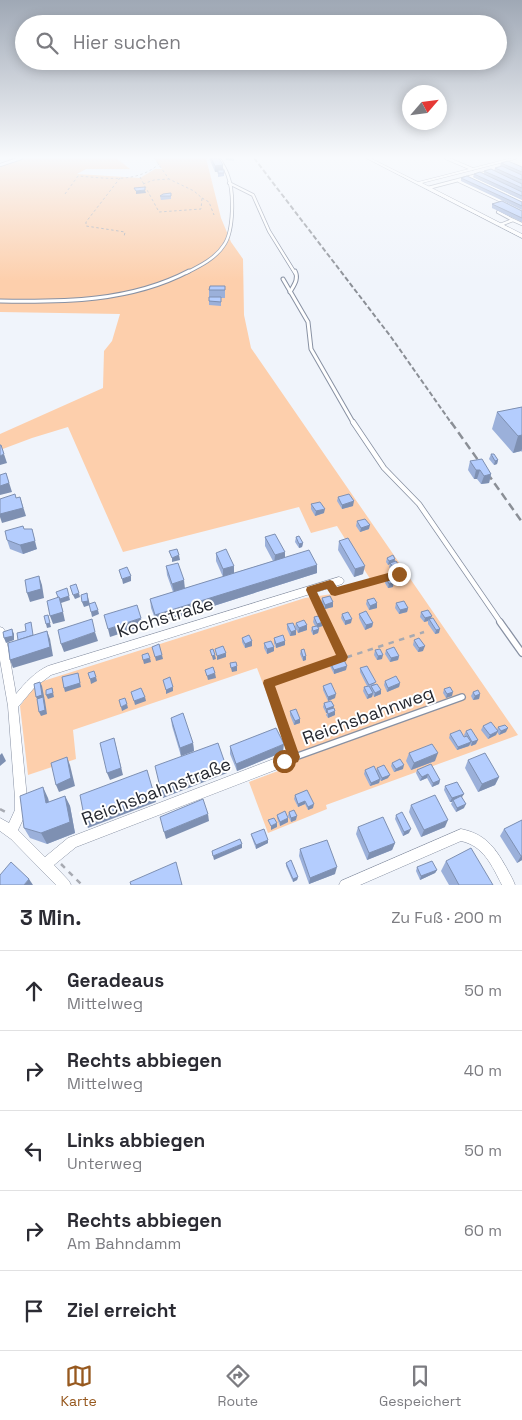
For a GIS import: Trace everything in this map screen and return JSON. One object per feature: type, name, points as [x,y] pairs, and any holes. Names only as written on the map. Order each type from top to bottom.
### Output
[{"type":"street","points":[[450,199],[522,236]]},
{"type":"street","name":"Kochstraße","points":[[13,706],[30,685],[48,671],[334,582]]},
{"type":"street","points":[[0,630],[13,706],[21,811],[11,832]]},
{"type":"street","name":"Reichsbahnstraße","points":[[50,860],[72,842],[289,759]]},
{"type":"street","points":[[0,824],[50,860],[65,885]]},
{"type":"street","points":[[345,885],[461,835],[472,836],[484,844],[509,885]]},
{"type":"lane","points":[[0,301],[70,301],[96,298],[155,286],[187,273],[206,262],[226,242],[232,207],[231,199]]},
{"type":"lane","points":[[255,199],[269,231],[297,275],[296,283],[290,292]]},
{"type":"lane","points":[[498,199],[514,207]]},
{"type":"lane","points":[[498,212],[522,224]]},
{"type":"lane","points":[[500,225],[513,220]]},
{"type":"lane","points":[[283,279],[308,322],[310,349],[350,417],[384,468],[419,504],[522,653]]},
{"type":"lane","name":"Reichsbahnweg","points":[[289,759],[462,697]]},
{"type":"path","points":[[104,199],[86,222],[86,226],[125,232],[124,237]]},
{"type":"path","points":[[152,199],[159,212],[201,209],[202,199]]},
{"type":"path","points":[[205,199],[210,202],[214,215]]},
{"type":"path","points":[[334,582],[335,592],[399,574]]},
{"type":"path","points":[[310,590],[342,657]]},
{"type":"path","points":[[289,759],[268,683],[342,657],[424,632]]},
{"type":"path","points":[[50,860],[82,885]]},
{"type":"shaded area","points":[[0,199],[216,199],[221,218],[231,242],[243,259],[244,315],[251,348],[518,735],[326,805],[327,809],[268,833],[249,782],[294,765],[257,668],[73,730],[76,759],[28,775],[20,706],[37,683],[305,598],[332,594],[372,582],[337,526],[311,533],[299,507],[123,552],[68,427],[0,450],[0,434],[103,388],[104,351],[112,341],[120,314],[0,312]]},
{"type":"building","points":[[507,199],[516,199],[522,202],[522,206]]},
{"type":"building","points":[[502,201],[522,211],[522,218],[492,204]]},
{"type":"building","points":[[210,286],[225,286],[225,290],[209,290]]},
{"type":"building","points":[[209,297],[221,297],[221,302],[209,301]]},
{"type":"building","points":[[522,407],[522,435],[518,436],[497,412]]},
{"type":"building","points":[[0,445],[4,454],[0,456]]},
{"type":"building","points":[[491,454],[494,454],[498,460],[495,461]]},
{"type":"building","points":[[482,459],[491,474],[484,476],[480,470],[476,470],[470,461]]},
{"type":"building","points":[[6,473],[9,483],[0,486],[0,475]]},
{"type":"building","points":[[15,494],[16,498],[20,497],[23,508],[0,514],[0,499]]},
{"type":"building","points":[[349,494],[354,501],[342,505],[338,497]]},
{"type":"building","points":[[320,502],[325,509],[316,511],[311,504]]},
{"type":"building","points":[[365,519],[370,525],[361,528],[357,521]]},
{"type":"building","points":[[23,526],[24,529],[32,529],[35,541],[20,545],[7,540],[5,531]]},
{"type":"building","points":[[275,534],[285,552],[275,555],[265,537]]},
{"type":"building","points":[[299,536],[303,543],[299,544],[296,537]]},
{"type":"building","points":[[348,538],[365,566],[355,569],[339,541]]},
{"type":"building","points":[[177,549],[179,555],[172,558],[169,551]]},
{"type":"building","points":[[226,549],[234,566],[223,569],[216,553]]},
{"type":"building","points":[[309,550],[317,565],[155,615],[150,599]]},
{"type":"building","points":[[393,555],[395,559],[389,561],[387,558]]},
{"type":"building","points":[[396,561],[400,567],[395,569],[390,563]]},
{"type":"building","points":[[178,563],[184,580],[172,584],[166,566]]},
{"type":"building","points":[[127,567],[131,576],[122,579],[119,570]]},
{"type":"building","points":[[39,576],[41,589],[27,593],[25,580]]},
{"type":"building","points":[[391,577],[394,582],[389,584],[386,578]]},
{"type":"building","points":[[76,584],[79,593],[73,595],[70,586]]},
{"type":"building","points":[[67,588],[69,596],[60,599],[56,592]]},
{"type":"building","points":[[87,593],[88,601],[82,602],[81,595]]},
{"type":"building","points":[[330,596],[333,602],[325,605],[322,598]]},
{"type":"building","points":[[59,597],[63,612],[50,616],[47,601]]},
{"type":"building","points":[[374,598],[377,603],[370,606],[367,600]]},
{"type":"building","points":[[404,601],[408,608],[400,610],[396,603]]},
{"type":"building","points":[[95,602],[98,610],[91,612],[89,604]]},
{"type":"building","points":[[137,605],[141,618],[108,629],[104,615]]},
{"type":"building","points":[[428,610],[432,616],[425,618],[421,612]]},
{"type":"building","points":[[366,611],[373,623],[366,625],[359,614]]},
{"type":"building","points":[[348,612],[352,619],[345,621],[342,614]]},
{"type":"building","points":[[48,615],[50,623],[46,624],[44,616]]},
{"type":"building","points":[[323,615],[326,621],[317,624],[314,617]]},
{"type":"building","points":[[433,618],[440,629],[436,630],[429,619]]},
{"type":"building","points":[[92,619],[95,632],[61,644],[58,630]]},
{"type":"building","points":[[304,620],[307,625],[299,628],[296,623]]},
{"type":"building","points":[[31,622],[33,635],[18,640],[17,633],[26,631],[25,624]]},
{"type":"building","points":[[293,623],[296,630],[291,632],[287,624]]},
{"type":"building","points":[[317,626],[319,629],[313,631],[312,627]]},
{"type":"building","points":[[12,629],[13,636],[4,638],[3,632]]},
{"type":"building","points":[[47,631],[50,647],[10,660],[8,643]]},
{"type":"building","points":[[249,635],[252,641],[245,644],[242,638]]},
{"type":"building","points":[[283,635],[285,641],[276,644],[274,638]]},
{"type":"building","points":[[419,638],[425,646],[419,648],[414,640]]},
{"type":"building","points":[[271,641],[274,647],[267,649],[264,643]]},
{"type":"building","points":[[159,644],[162,655],[155,657],[152,647]]},
{"type":"building","points":[[223,646],[226,653],[217,656],[215,649]]},
{"type":"building","points":[[394,647],[399,656],[391,658],[386,650]]},
{"type":"building","points":[[213,649],[215,655],[212,656],[210,650]]},
{"type":"building","points":[[304,649],[306,656],[303,657],[301,650]]},
{"type":"building","points":[[380,649],[383,655],[378,656],[375,650]]},
{"type":"building","points":[[148,653],[150,658],[143,660],[142,655]]},
{"type":"building","points":[[343,658],[347,666],[334,670],[330,662]]},
{"type":"building","points":[[236,662],[237,666],[231,668],[230,663]]},
{"type":"building","points":[[367,666],[376,682],[369,685],[360,668]]},
{"type":"building","points":[[213,667],[215,673],[207,676],[205,670]]},
{"type":"building","points":[[94,671],[96,677],[90,679],[88,673]]},
{"type":"building","points":[[78,673],[80,683],[64,688],[62,677]]},
{"type":"building","points":[[396,676],[400,683],[388,688],[385,681]]},
{"type":"building","points":[[170,677],[173,687],[166,690],[163,680]]},
{"type":"building","points":[[40,682],[42,695],[36,697],[34,684]]},
{"type":"building","points":[[331,683],[336,694],[328,697],[323,686]]},
{"type":"building","points":[[377,684],[381,690],[375,693],[371,686]]},
{"type":"building","points":[[369,686],[373,693],[368,695],[364,687]]},
{"type":"building","points":[[450,687],[453,692],[447,694],[444,689]]},
{"type":"building","points":[[52,688],[53,693],[46,695],[46,690]]},
{"type":"building","points":[[141,688],[145,697],[134,701],[131,692]]},
{"type":"building","points":[[478,690],[480,694],[475,696],[473,692]]},
{"type":"building","points":[[43,697],[45,710],[39,712],[37,699]]},
{"type":"building","points":[[125,698],[127,704],[121,707],[119,700]]},
{"type":"building","points":[[331,701],[334,706],[326,709],[324,703]]},
{"type":"building","points":[[334,708],[335,711],[328,714],[327,710]]},
{"type":"building","points":[[296,709],[300,719],[295,721],[290,711]]},
{"type":"building","points":[[183,713],[193,743],[180,748],[171,718]]},
{"type":"building","points":[[491,722],[498,731],[490,735],[483,726]]},
{"type":"building","points":[[505,725],[508,728],[501,731],[498,727]]},
{"type":"building","points":[[276,728],[284,744],[236,764],[230,746]]},
{"type":"building","points":[[471,729],[478,740],[472,742],[466,731]]},
{"type":"building","points":[[460,730],[464,737],[467,736],[471,742],[458,747],[450,734]]},
{"type":"building","points":[[114,738],[121,768],[107,773],[100,743]]},
{"type":"building","points":[[218,743],[226,766],[161,791],[155,766]]},
{"type":"building","points":[[432,744],[438,753],[414,763],[409,753]]},
{"type":"building","points":[[485,753],[499,777],[482,784],[468,760]]},
{"type":"building","points":[[67,757],[71,778],[56,785],[51,763]]},
{"type":"building","points":[[400,759],[404,765],[396,769],[392,763]]},
{"type":"building","points":[[431,764],[440,780],[433,783],[428,774],[422,777],[417,770]]},
{"type":"building","points":[[384,765],[390,775],[382,778],[377,768]]},
{"type":"building","points":[[374,766],[380,779],[371,783],[365,770]]},
{"type":"building","points":[[147,770],[154,794],[85,821],[80,795]]},
{"type":"building","points":[[457,782],[464,794],[452,798],[445,786]]},
{"type":"building","points":[[43,787],[46,803],[65,796],[70,822],[41,833],[24,828],[20,796]]},
{"type":"building","points":[[307,790],[314,804],[308,807],[305,801],[298,804],[295,795]]},
{"type":"building","points":[[435,795],[448,820],[424,830],[411,805]]},
{"type":"building","points":[[461,796],[466,804],[457,808],[453,800]]},
{"type":"building","points":[[203,799],[208,814],[164,832],[160,817]]},
{"type":"building","points":[[294,810],[297,816],[291,818],[289,812]]},
{"type":"building","points":[[285,811],[288,818],[280,822],[277,815]]},
{"type":"building","points":[[402,812],[411,829],[404,832],[396,815]]},
{"type":"building","points":[[383,817],[395,843],[369,853],[358,827]]},
{"type":"building","points":[[274,818],[277,823],[271,826],[268,820]]},
{"type":"building","points":[[522,820],[522,856],[521,856],[504,829]]},
{"type":"building","points":[[264,829],[268,840],[256,845],[251,834]]},
{"type":"building","points":[[240,839],[242,844],[213,856],[212,851]]},
{"type":"building","points":[[327,840],[337,867],[310,878],[300,849]]},
{"type":"building","points":[[471,848],[493,885],[459,885],[446,861]]},
{"type":"building","points":[[291,860],[298,877],[293,879],[286,863]]},
{"type":"building","points":[[432,861],[437,870],[421,876],[417,867]]},
{"type":"building","points":[[11,862],[29,879],[24,885],[0,885],[0,875]]},
{"type":"building","points":[[176,862],[182,885],[131,885],[130,882]]},
{"type":"railway","points":[[286,199],[391,337],[452,424]]},
{"type":"railway","points":[[451,422],[522,522]]},
{"type":"route","points":[[284,761],[294,757],[268,683],[342,657],[310,590],[330,584],[335,592],[399,574]]}]
